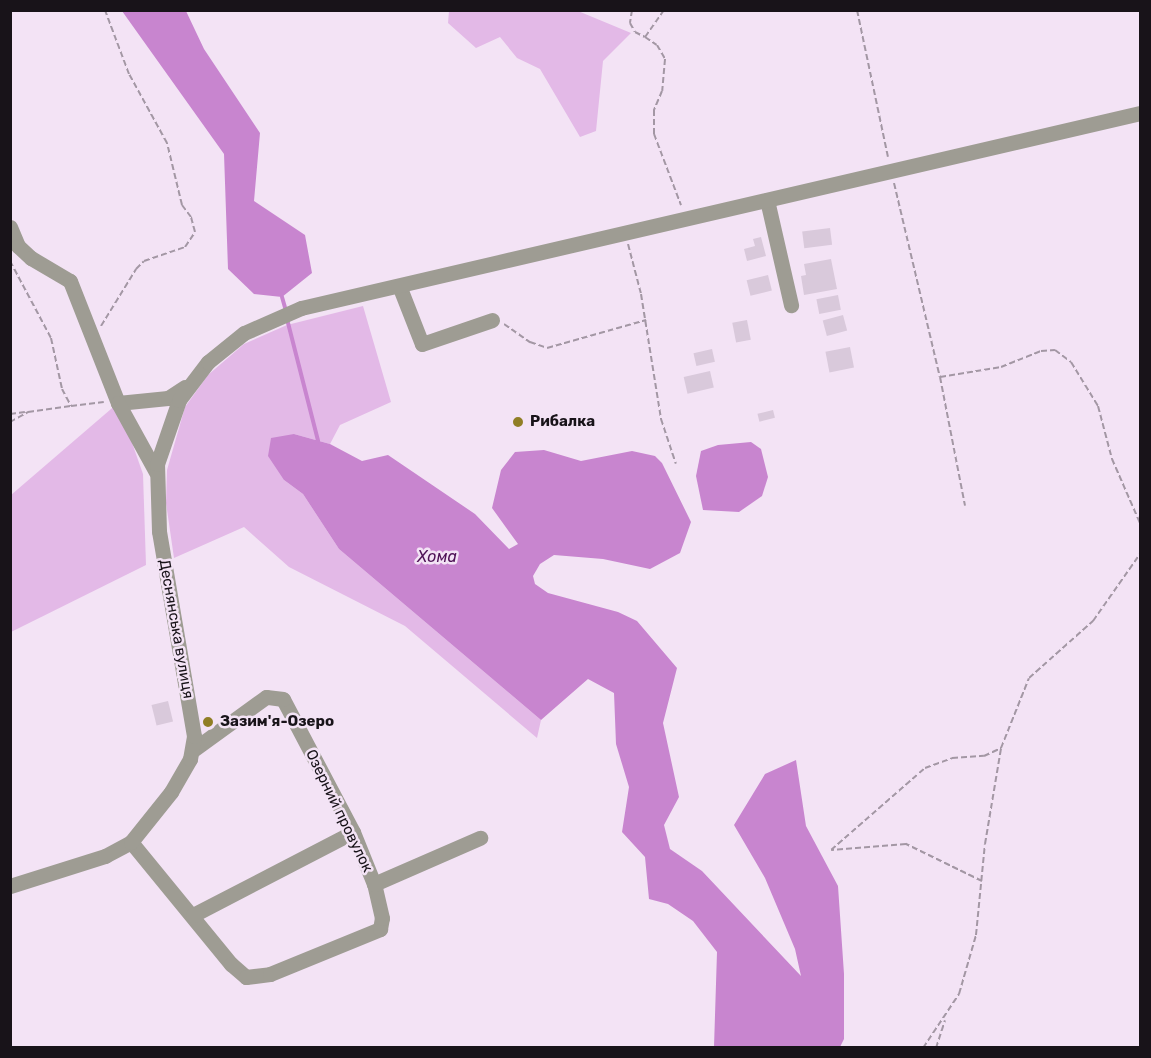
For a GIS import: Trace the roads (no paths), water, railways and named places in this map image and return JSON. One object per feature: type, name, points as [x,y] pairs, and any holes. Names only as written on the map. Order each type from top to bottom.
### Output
[{"type":"street","name":"Деснянська вулиця","points":[[193,750],[180,644],[159,531],[156,472],[170,417],[191,384],[225,347],[274,317],[301,308],[400,288],[626,236],[767,200],[891,173],[1140,113]]},
{"type":"street","points":[[767,200],[791,305]]},
{"type":"street","points":[[10,226],[18,246],[31,258],[70,281],[118,403],[156,472]]},
{"type":"street","points":[[400,288],[422,344],[492,320]]},
{"type":"street","points":[[118,403],[168,398],[191,384]]},
{"type":"street","name":"Озерний провулок","points":[[131,842],[241,974],[253,977],[270,974],[380,929],[382,918],[374,884],[353,832],[282,699],[277,696],[266,697],[193,750]]},
{"type":"street","points":[[10,886],[105,856],[131,842],[171,792],[193,750]]},
{"type":"street","points":[[193,915],[353,832]]},
{"type":"street","points":[[374,884],[480,838]]},
{"type":"water","points":[[122,11],[186,11],[204,49],[260,133],[254,201],[305,235],[312,273],[282,297],[254,294],[228,269],[224,154]]},
{"type":"water","name":"Хома","points":[[294,434],[330,444],[362,461],[388,455],[475,514],[509,549],[518,544],[492,508],[501,470],[515,452],[544,450],[581,461],[632,451],[655,456],[662,463],[691,522],[680,553],[650,569],[603,559],[554,555],[540,564],[533,576],[535,584],[548,593],[618,612],[637,621],[677,668],[663,723],[679,797],[664,825],[670,849],[702,871],[801,976],[795,949],[765,878],[734,825],[765,774],[796,760],[806,826],[838,886],[844,974],[844,1039],[840,1047],[714,1047],[717,952],[693,921],[668,904],[649,899],[645,857],[622,832],[629,787],[616,744],[614,693],[588,679],[541,720],[339,549],[303,494],[284,480],[268,456],[271,438]]},
{"type":"water","points":[[751,442],[761,449],[768,477],[762,496],[739,512],[703,510],[696,476],[701,451],[718,445]]},
{"type":"waterway","points":[[282,297],[286,311]]},
{"type":"waterway","points":[[287,319],[318,441]]},
{"type":"place","name":"Рибалка","points":[[518,422]]},
{"type":"place","name":"Зазим'я-Озеро","points":[[208,722]]}]
